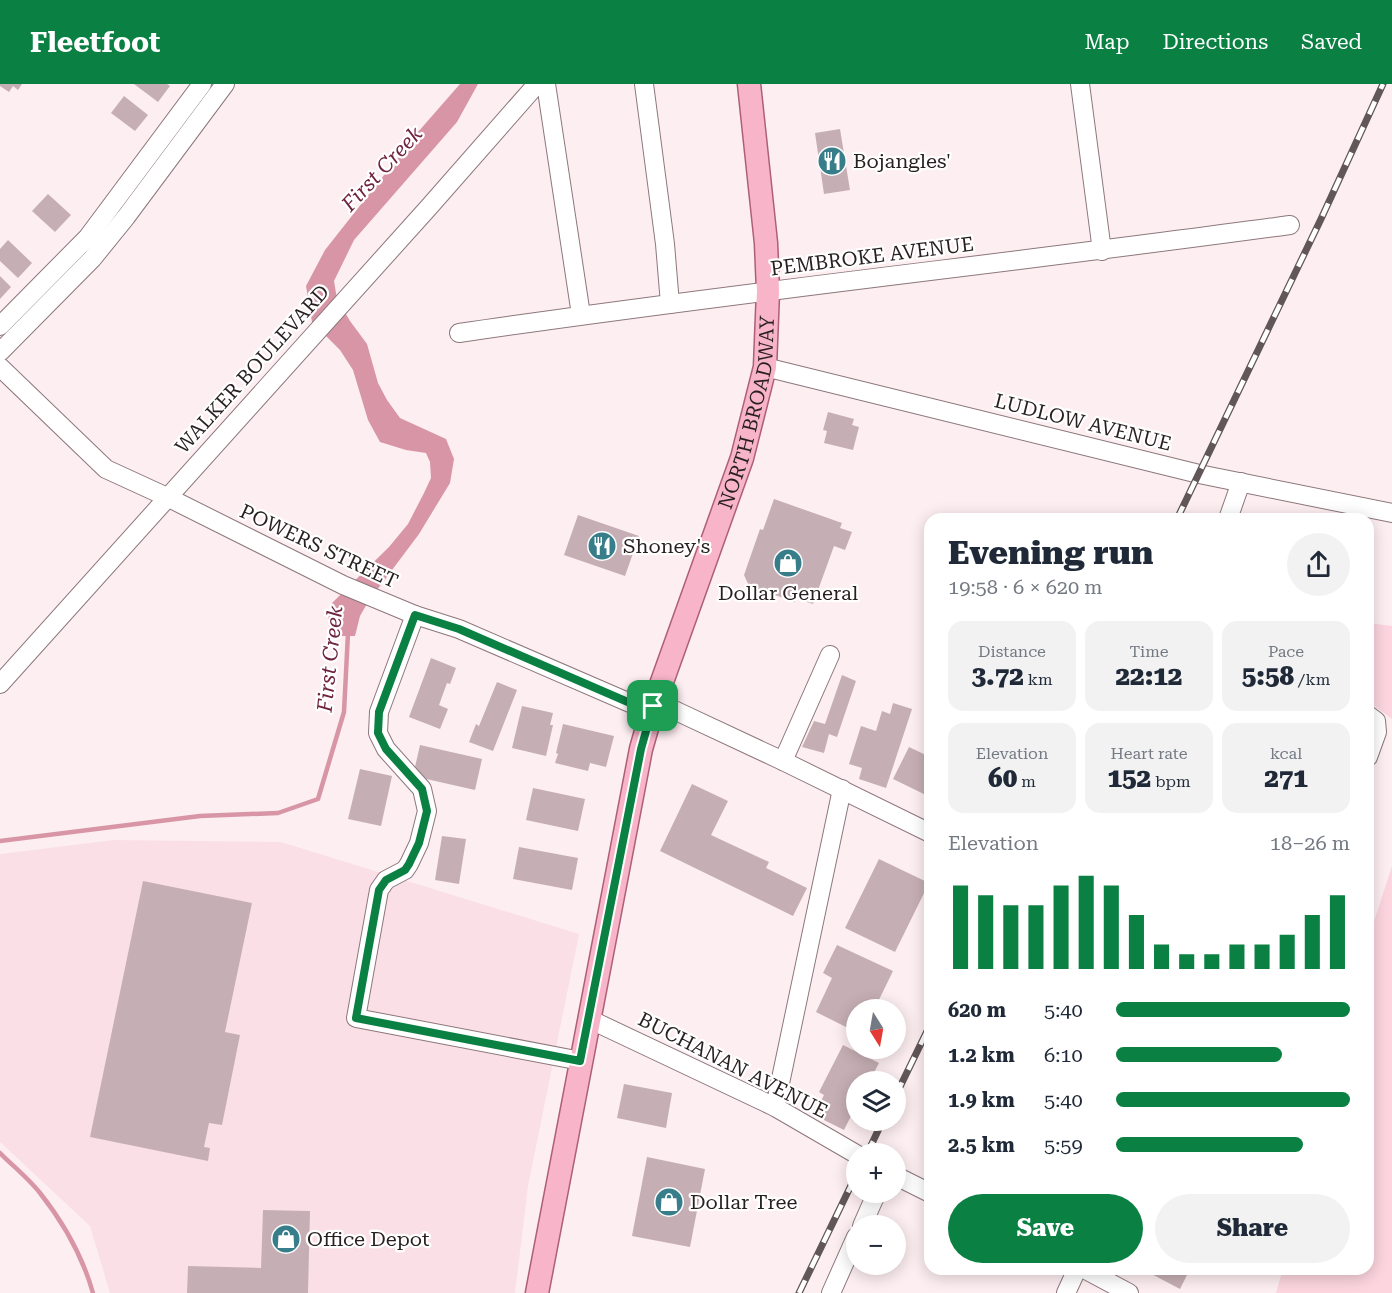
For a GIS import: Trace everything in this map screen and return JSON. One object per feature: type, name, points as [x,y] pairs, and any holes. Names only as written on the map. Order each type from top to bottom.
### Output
[{"type":"main road","name":"NORTH BROADWAY","points":[[537,1293],[641,749],[653,706],[742,458],[765,367],[768,291],[766,243],[748,84]]},
{"type":"street","points":[[0,326],[88,237],[202,84]]},
{"type":"street","points":[[0,352],[92,260],[225,84]]},
{"type":"street","name":"WALKER BOULEVARD","points":[[0,684],[537,84]]},
{"type":"street","points":[[546,84],[581,315]]},
{"type":"street","points":[[644,84],[665,244],[670,303]]},
{"type":"street","points":[[1080,84],[1102,251]]},
{"type":"street","name":"PEMBROKE AVENUE","points":[[459,333],[670,303],[1102,251],[1290,225]]},
{"type":"street","name":"POWERS STREET","points":[[0,367],[106,469],[343,585],[415,615],[459,629],[637,706],[674,710],[783,760],[924,830]]},
{"type":"street","name":"LUDLOW AVENUE","points":[[765,367],[1360,513],[1392,513]]},
{"type":"street","points":[[1230,513],[1241,482]]},
{"type":"street","points":[[415,615],[379,712],[378,733],[386,749],[422,789],[427,811],[419,843],[409,864],[405,870],[386,880],[379,890],[356,1018],[580,1061]]},
{"type":"street","points":[[783,760],[830,656]]},
{"type":"street","points":[[1374,720],[1377,732],[1374,740]]},
{"type":"street","points":[[775,1107],[842,789]]},
{"type":"street","name":"BUCHANAN AVENUE","points":[[589,1019],[775,1107],[846,1148]]},
{"type":"street","points":[[906,1181],[924,1190]]},
{"type":"street","points":[[831,1293],[846,1259]]},
{"type":"street","points":[[1066,1293],[1074,1275]]},
{"type":"street","points":[[1095,1275],[1129,1293]]},
{"type":"shaded area","name":"First Creek","points":[[460,84],[478,84],[457,122],[354,240],[334,281],[337,299],[367,344],[378,383],[387,400],[400,418],[446,439],[454,459],[450,483],[419,534],[368,602],[360,616],[355,636],[332,636],[328,620],[331,604],[389,547],[408,524],[431,478],[430,462],[426,453],[380,442],[368,420],[353,370],[340,350],[312,322],[306,286],[325,250],[418,132]]},
{"type":"shaded area","points":[[1374,624],[1392,626],[1392,719],[1374,706]]},
{"type":"shaded area","points":[[114,840],[281,842],[579,934],[528,1186],[515,1293],[110,1293],[90,1226],[0,1142],[0,854]]},
{"type":"shaded area","points":[[1392,866],[1392,1293],[1276,1293],[1281,1275],[1374,1275],[1374,922]]},
{"type":"building","points":[[0,84],[22,84],[18,90],[13,86],[9,92]]},
{"type":"building","points":[[134,84],[167,84],[170,86],[158,102]]},
{"type":"building","points":[[124,96],[148,115],[135,131],[111,113]]},
{"type":"building","name":"Bojangles'","points":[[840,129],[850,190],[824,194],[815,133]]},
{"type":"building","points":[[48,194],[71,215],[55,232],[32,211]]},
{"type":"building","points":[[8,240],[32,263],[18,278],[0,261],[0,249]]},
{"type":"building","points":[[0,276],[11,287],[0,299]]},
{"type":"building","points":[[828,412],[854,419],[852,425],[859,427],[853,450],[824,443],[827,431],[823,430]]},
{"type":"building","name":"Dollar General","points":[[774,499],[842,523],[840,528],[852,532],[845,550],[834,546],[813,604],[796,598],[795,602],[749,586],[744,575],[760,529],[763,530]]},
{"type":"building","name":"Shoney's","points":[[578,515],[639,536],[625,576],[564,555]]},
{"type":"building","points":[[431,658],[456,668],[450,684],[447,683],[439,705],[448,709],[440,729],[409,717]]},
{"type":"building","points":[[842,675],[856,681],[837,737],[829,734],[824,753],[802,747],[814,721],[825,724]]},
{"type":"building","points":[[497,682],[517,690],[493,751],[469,742],[476,724],[479,726]]},
{"type":"building","points":[[893,703],[912,709],[886,788],[859,779],[862,768],[849,764],[861,726],[876,731],[882,711],[890,714]]},
{"type":"building","points":[[522,706],[553,713],[550,725],[553,725],[546,756],[512,748]]},
{"type":"building","points":[[563,724],[614,736],[606,767],[590,763],[588,771],[555,763]]},
{"type":"building","points":[[420,745],[482,759],[475,790],[413,776]]},
{"type":"building","points":[[909,747],[924,754],[924,794],[893,779]]},
{"type":"building","points":[[360,769],[392,776],[381,826],[348,819]]},
{"type":"building","points":[[692,784],[728,801],[711,835],[769,862],[766,868],[807,888],[793,916],[660,851]]},
{"type":"building","points":[[533,788],[585,799],[578,831],[526,820]]},
{"type":"building","points":[[442,836],[466,839],[459,884],[435,880]]},
{"type":"building","points":[[519,847],[578,858],[572,890],[513,879]]},
{"type":"building","points":[[879,859],[924,881],[924,893],[895,952],[845,928]]},
{"type":"building","points":[[143,881],[252,903],[225,1032],[240,1035],[222,1125],[209,1123],[204,1147],[210,1148],[208,1161],[90,1137]]},
{"type":"building","points":[[837,945],[893,971],[879,999],[846,999],[846,1027],[816,1012],[832,978],[823,973]]},
{"type":"building","points":[[843,1045],[846,1046],[846,1059],[871,1059],[879,1063],[875,1071],[846,1071],[846,1126],[844,1130],[814,1115],[824,1095],[819,1092]]},
{"type":"building","points":[[624,1084],[672,1093],[666,1128],[617,1118]]},
{"type":"building","name":"Dollar Tree","points":[[647,1157],[705,1169],[690,1247],[632,1236]]},
{"type":"building","name":"Office Depot","points":[[263,1210],[310,1211],[308,1293],[187,1293],[188,1266],[261,1268]]},
{"type":"building","points":[[1153,1275],[1187,1275],[1180,1289]]},
{"type":"waterway","name":"First Creek","points":[[0,841],[200,816],[278,813],[318,799],[344,712],[348,633]]},
{"type":"waterway","name":"First Creek","points":[[0,1153],[36,1188],[57,1216],[78,1254],[93,1293]]},
{"type":"railway","points":[[1180,513],[1383,84]]},
{"type":"railway","points":[[906,1074],[924,1037]]},
{"type":"railway","points":[[872,1143],[878,1131]]},
{"type":"railway","points":[[799,1293],[846,1196]]},
{"type":"place","name":"Bojangles'","points":[[832,161]]},
{"type":"place","name":"Shoney's","points":[[602,546]]},
{"type":"place","name":"Dollar General","points":[[788,563]]},
{"type":"place","name":"Dollar Tree","points":[[669,1202]]},
{"type":"place","name":"Office Depot","points":[[286,1239]]},
{"type":"route","points":[[415,615],[459,629],[637,706],[653,706],[641,749],[623,836],[580,1061],[356,1018],[379,890],[386,880],[405,870],[409,864],[419,843],[427,811],[422,789],[386,749],[378,733],[379,712],[415,615]]}]
